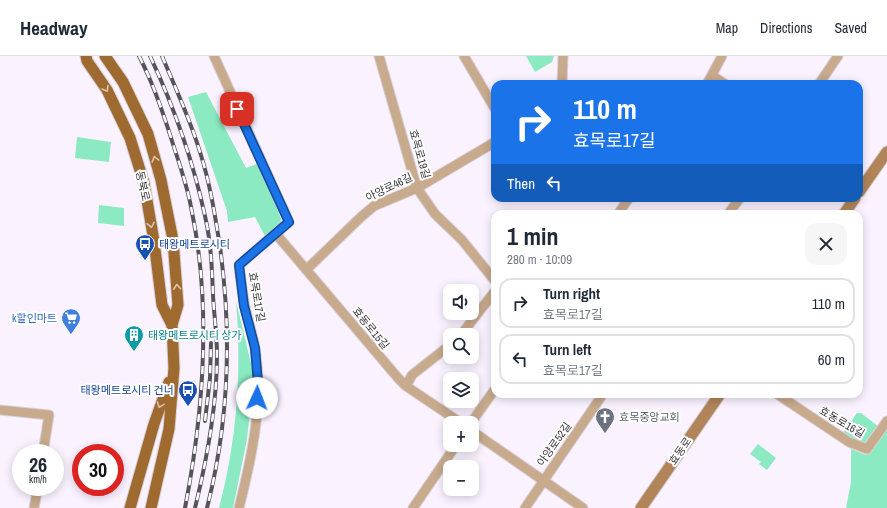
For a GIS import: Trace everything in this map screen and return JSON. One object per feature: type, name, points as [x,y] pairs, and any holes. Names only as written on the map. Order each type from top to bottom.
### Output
[{"type":"main road","name":"동북로","points":[[86,56],[87,61],[107,90],[130,138],[144,183],[154,241],[162,305],[172,325]]},
{"type":"main road","name":"동북로","points":[[105,56],[123,82],[148,134],[161,180],[173,240],[178,305],[172,325],[174,368],[169,429],[151,508]]},
{"type":"main road","points":[[863,179],[887,152]]},
{"type":"main road","points":[[130,508],[154,424],[174,368]]},
{"type":"main road","name":"효동로","points":[[641,508],[717,398]]},
{"type":"street","name":"효목로17길","points":[[214,56],[289,222],[239,265],[244,306],[255,348],[258,384],[255,427],[249,469],[240,508]]},
{"type":"street","name":"효목로19길","points":[[379,56],[417,188],[436,214],[462,240],[491,275]]},
{"type":"street","points":[[464,56],[491,102]]},
{"type":"street","points":[[562,80],[563,56]]},
{"type":"street","points":[[710,80],[722,56]]},
{"type":"street","points":[[822,80],[838,56]]},
{"type":"street","points":[[713,76],[718,80]]},
{"type":"street","name":"아양로46길","points":[[306,270],[374,206],[417,188],[491,144]]},
{"type":"street","name":"효동로15길","points":[[276,234],[406,386],[451,416]]},
{"type":"street","points":[[466,328],[491,296]]},
{"type":"street","points":[[406,386],[412,375],[443,351]]},
{"type":"street","points":[[476,416],[491,395]]},
{"type":"street","name":"아양로52길","points":[[524,508],[600,398]]},
{"type":"street","name":"효동로16길","points":[[783,398],[849,442],[867,449],[887,421]]},
{"type":"street","points":[[0,410],[50,415],[45,444]]},
{"type":"street","points":[[479,436],[583,508]]},
{"type":"street","points":[[413,508],[451,452]]},
{"type":"street","points":[[34,508],[36,496]]},
{"type":"green space","points":[[526,56],[554,56],[552,62],[535,72]]},
{"type":"green space","points":[[206,92],[246,168],[259,163],[281,219],[280,226],[265,236],[255,217],[228,222],[227,211],[188,97]]},
{"type":"green space","points":[[77,137],[111,142],[109,162],[75,158]]},
{"type":"green space","points":[[99,205],[124,208],[124,226],[98,223]]},
{"type":"green space","points":[[236,301],[254,376],[247,439],[233,508],[219,508],[234,431],[238,379],[238,327]]},
{"type":"green space","points":[[857,413],[861,413],[879,427],[867,444],[861,445],[842,434]]},
{"type":"green space","points":[[887,425],[887,508],[846,508],[851,482],[851,449],[866,455]]},
{"type":"green space","points":[[758,444],[776,458],[767,470],[759,464],[761,462],[750,454]]},
{"type":"railway","points":[[139,56],[161,108],[185,182],[198,244],[202,282],[203,358],[201,396],[192,471],[185,508]]},
{"type":"railway","points":[[150,56],[175,115],[195,175],[207,226],[212,265],[213,302],[217,340],[217,374],[213,413],[204,471],[195,508]]},
{"type":"railway","points":[[162,56],[187,115],[204,164],[214,211],[224,280],[227,345],[224,411],[220,443],[207,508]]},
{"type":"railway","points":[[205,421],[210,378],[211,343]]},
{"type":"place","name":"태왕메트로시티","points":[[145,261]]},
{"type":"place","name":"k할인마트","points":[[71,335]]},
{"type":"place","name":"태왕메트로시티 상가","points":[[134,352]]},
{"type":"place","name":"태왕메트로시티 건너","points":[[188,407]]},
{"type":"place","name":"효목중앙교회","points":[[605,434]]},
{"type":"route","points":[[237,109],[256,147],[289,222],[239,265],[244,306],[255,348],[258,384],[257,398]]}]
